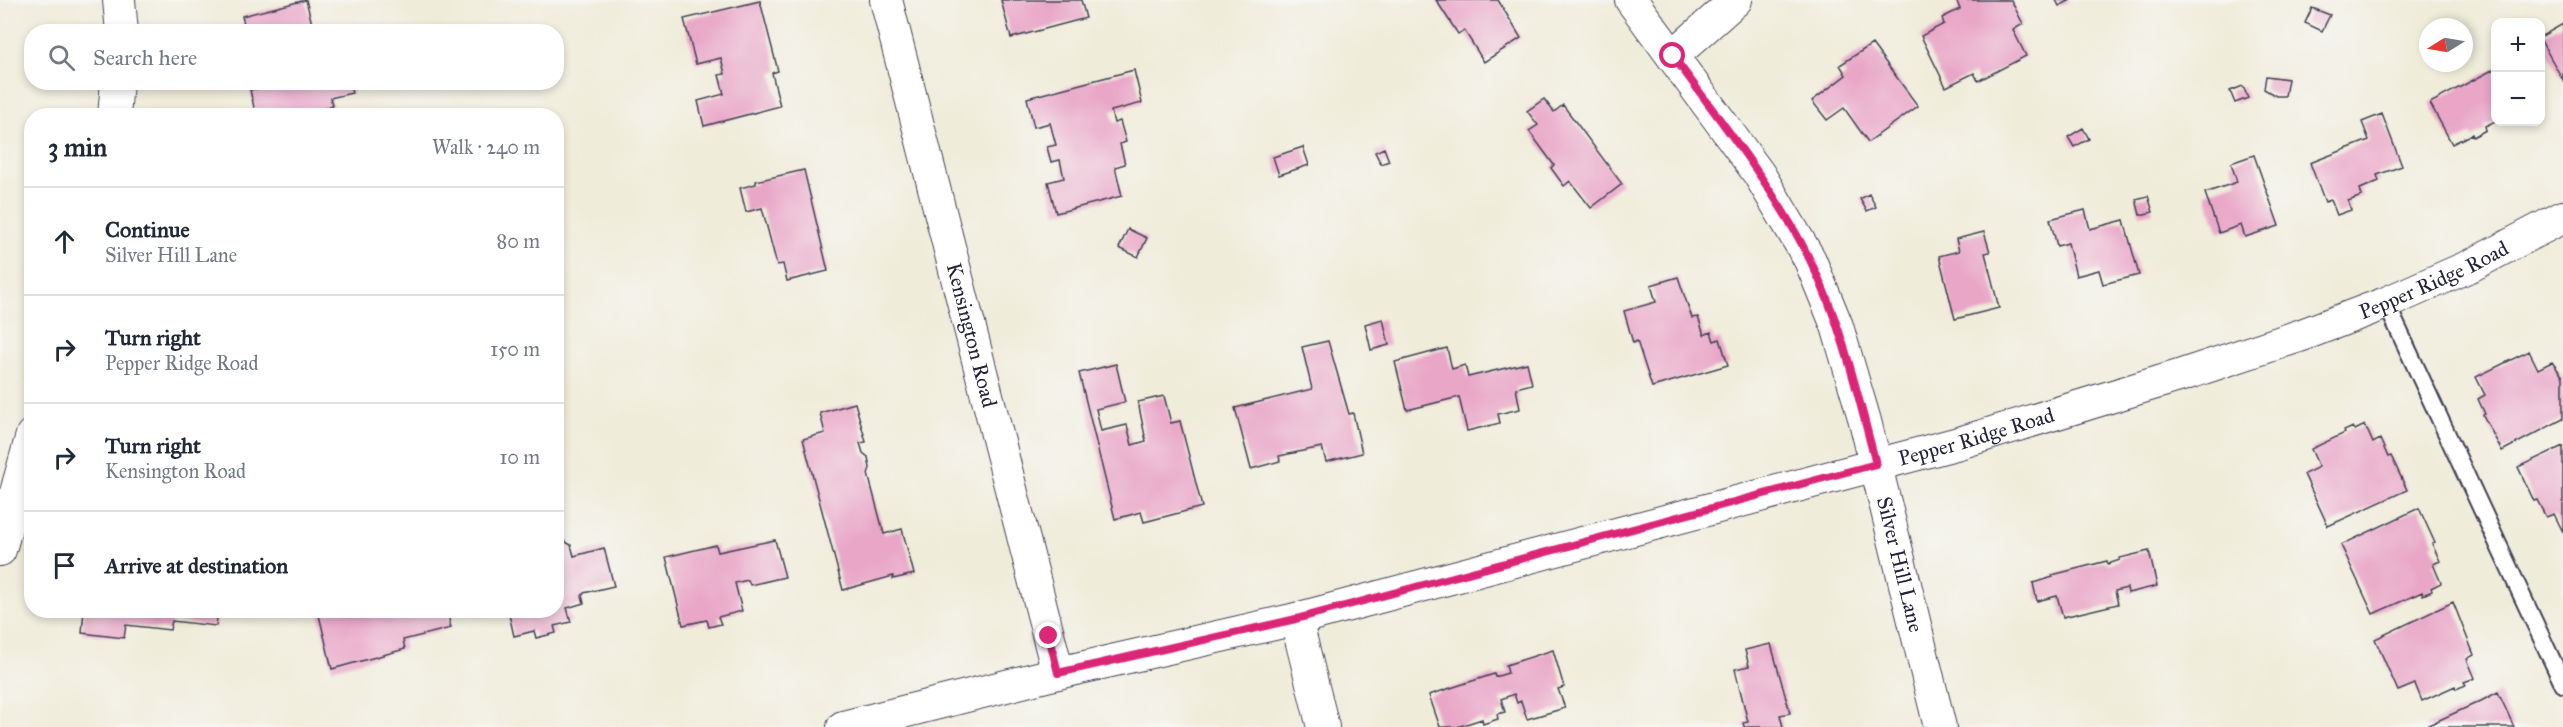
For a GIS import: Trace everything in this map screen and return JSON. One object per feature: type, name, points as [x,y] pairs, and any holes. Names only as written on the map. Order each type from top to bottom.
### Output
[{"type":"street","points":[[119,0],[121,24]]},
{"type":"street","name":"Kensington Road","points":[[886,0],[1058,673]]},
{"type":"street","name":"Silver Hill Lane","points":[[1631,0],[1759,174],[1810,260],[1837,326],[1876,464],[1940,727]]},
{"type":"street","points":[[1673,56],[1736,0]]},
{"type":"street","points":[[115,108],[116,90]]},
{"type":"street","name":"Pepper Ridge Road","points":[[843,727],[1058,673],[1296,619],[1959,443],[2182,375],[2302,335],[2386,303],[2472,265],[2563,217]]},
{"type":"street","points":[[0,550],[24,464]]},
{"type":"street","points":[[1296,619],[1323,727]]},
{"type":"lane","points":[[2386,303],[2563,684]]},
{"type":"building","points":[[306,0],[312,24],[244,24],[242,16]]},
{"type":"building","points":[[1001,0],[1081,0],[1086,18],[1011,38]]},
{"type":"building","points":[[1436,0],[1498,0],[1521,38],[1484,62],[1464,30],[1458,34]]},
{"type":"building","points":[[1960,0],[2011,0],[2023,24],[2013,30],[2026,56],[1978,81],[1974,73],[1946,87],[1921,36],[1944,24],[1942,18],[1960,9],[1957,2]]},
{"type":"building","points":[[2056,0],[2071,0],[2059,6]]},
{"type":"building","points":[[760,1],[778,71],[772,73],[780,106],[704,126],[698,101],[724,94],[719,75],[725,74],[721,58],[696,64],[684,19]]},
{"type":"building","points":[[2312,8],[2330,15],[2322,31],[2305,23]]},
{"type":"building","points":[[2563,24],[2563,80],[2545,48],[2545,34]]},
{"type":"building","points":[[1872,44],[1918,106],[1868,142],[1844,108],[1827,120],[1812,101],[1846,75],[1840,65]]},
{"type":"building","points":[[1134,70],[1142,103],[1111,111],[1114,123],[1120,121],[1126,142],[1120,144],[1125,164],[1115,167],[1122,196],[1056,213],[1048,182],[1064,178],[1060,160],[1051,162],[1047,147],[1056,145],[1050,123],[1034,127],[1027,98]]},
{"type":"building","points":[[2491,71],[2491,123],[2485,126],[2486,130],[2473,137],[2472,134],[2452,144],[2430,103]]},
{"type":"building","points":[[2266,76],[2288,79],[2285,96],[2276,96],[2264,89]]},
{"type":"building","points":[[2243,86],[2248,98],[2235,103],[2230,91]]},
{"type":"building","points":[[250,90],[351,90],[352,93],[330,98],[333,106],[326,108],[254,108]]},
{"type":"building","points":[[1544,99],[1554,112],[1563,105],[1622,184],[1591,208],[1570,181],[1564,186],[1551,168],[1554,165],[1529,131],[1538,125],[1527,111]]},
{"type":"building","points":[[2382,114],[2402,166],[2377,175],[2379,181],[2360,189],[2362,196],[2348,201],[2351,210],[2337,215],[2331,200],[2325,202],[2310,163],[2369,140],[2362,122]]},
{"type":"building","points":[[2083,128],[2089,139],[2074,147],[2068,137]]},
{"type":"building","points":[[1303,147],[1309,165],[1279,175],[1273,157]]},
{"type":"building","points":[[1384,148],[1389,161],[1381,164],[1375,152]]},
{"type":"building","points":[[2254,155],[2279,226],[2245,237],[2241,225],[2219,233],[2205,193],[2237,182],[2231,163]]},
{"type":"building","points":[[804,170],[828,271],[787,281],[783,264],[777,265],[762,208],[746,212],[740,188],[756,184],[756,181]]},
{"type":"building","points":[[1869,194],[1876,207],[1867,211],[1860,199]]},
{"type":"building","points":[[2148,196],[2153,212],[2140,215],[2136,199]]},
{"type":"building","points":[[2085,210],[2090,229],[2124,220],[2139,275],[2103,284],[2099,270],[2076,276],[2068,243],[2057,246],[2050,219]]},
{"type":"building","points":[[1128,229],[1147,238],[1138,257],[1119,248]]},
{"type":"building","points":[[1984,232],[1990,252],[1985,253],[1999,308],[1955,319],[1939,256],[1959,251],[1956,239]]},
{"type":"building","points":[[1678,277],[1692,318],[1698,317],[1704,335],[1711,332],[1714,341],[1720,339],[1728,365],[1652,387],[1637,341],[1633,343],[1624,311],[1656,302],[1651,285]]},
{"type":"building","points":[[1383,319],[1389,345],[1371,350],[1365,324]]},
{"type":"building","points":[[1328,341],[1349,414],[1353,413],[1362,453],[1326,462],[1322,447],[1279,456],[1280,461],[1251,469],[1235,408],[1312,389],[1302,347]]},
{"type":"building","points":[[1447,348],[1452,369],[1465,365],[1468,377],[1527,363],[1532,384],[1516,388],[1520,409],[1498,414],[1500,423],[1467,431],[1459,397],[1407,410],[1395,362]]},
{"type":"building","points":[[2529,351],[2538,369],[2552,362],[2563,377],[2563,419],[2502,451],[2483,415],[2485,414],[2478,399],[2485,395],[2476,377]]},
{"type":"building","points":[[1116,364],[1125,402],[1096,409],[1101,431],[1127,425],[1132,445],[1146,441],[1138,402],[1164,396],[1171,423],[1180,421],[1202,507],[1144,522],[1141,512],[1115,519],[1079,373]]},
{"type":"building","points":[[855,403],[866,442],[860,443],[863,453],[868,457],[870,468],[868,474],[884,534],[902,529],[914,574],[893,579],[893,576],[843,590],[803,439],[825,433],[820,413]]},
{"type":"building","points":[[2365,425],[2373,443],[2380,439],[2388,457],[2391,456],[2407,490],[2328,526],[2304,474],[2319,467],[2311,449],[2353,427],[2355,430]]},
{"type":"building","points":[[2563,446],[2563,532],[2554,514],[2546,517],[2537,500],[2534,501],[2518,467]]},
{"type":"building","points":[[2419,508],[2435,543],[2432,544],[2440,561],[2433,564],[2441,583],[2431,588],[2432,591],[2423,595],[2422,592],[2373,614],[2341,545]]},
{"type":"building","points":[[775,540],[785,577],[750,585],[748,580],[735,583],[742,611],[718,617],[721,624],[709,627],[707,620],[683,625],[666,557],[716,545],[718,552]]},
{"type":"building","points":[[564,541],[571,545],[574,556],[604,548],[614,586],[584,593],[582,596],[584,603],[567,608],[571,622],[554,626],[556,633],[536,638],[534,631],[514,636],[510,618],[564,618]]},
{"type":"building","points":[[2149,551],[2157,586],[2128,593],[2127,588],[2115,591],[2118,604],[2063,617],[2057,596],[2037,601],[2033,583],[2053,577],[2052,575],[2107,561],[2108,564],[2120,558]]},
{"type":"building","points":[[2453,602],[2474,655],[2467,659],[2475,678],[2464,682],[2466,685],[2456,689],[2455,686],[2422,701],[2415,684],[2398,691],[2375,639]]},
{"type":"building","points":[[83,618],[217,618],[216,626],[172,621],[170,630],[126,625],[124,638],[82,633]]},
{"type":"building","points":[[320,618],[449,618],[451,628],[403,640],[405,649],[332,669]]},
{"type":"building","points":[[1771,644],[1790,713],[1780,715],[1783,727],[1744,727],[1743,723],[1748,722],[1735,669],[1749,666],[1745,650]]},
{"type":"building","points":[[1553,650],[1564,687],[1558,689],[1565,708],[1527,719],[1521,701],[1517,703],[1514,694],[1501,699],[1505,712],[1497,714],[1498,719],[1483,724],[1482,719],[1457,727],[1440,727],[1429,695],[1494,674],[1495,677],[1508,673],[1506,665]]},
{"type":"building","points":[[2498,692],[2514,727],[2424,727],[2481,701]]},
{"type":"route","points":[[1049,636],[1058,673],[1296,619],[1876,464],[1837,326],[1810,260],[1759,174],[1673,56]]}]
